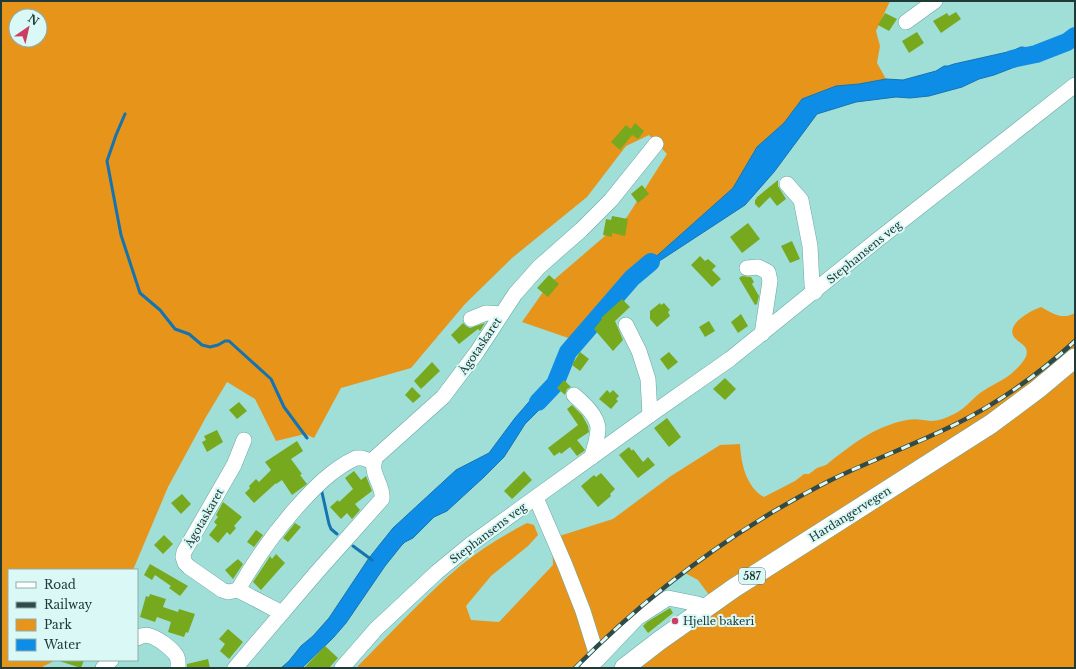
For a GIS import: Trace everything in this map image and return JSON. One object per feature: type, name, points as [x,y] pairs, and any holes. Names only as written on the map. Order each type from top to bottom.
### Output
[{"type":"main road","name":"Hardangervegen","points":[[624,668],[701,610],[775,561],[991,424],[1038,389],[1075,358]]},
{"type":"street","points":[[906,22],[936,1]]},
{"type":"street","name":"Stephansens veg","points":[[342,668],[376,629],[437,572],[471,544],[650,415],[721,366],[815,292],[876,241],[1075,85]]},
{"type":"street","name":"Ågotaskaret","points":[[374,462],[379,453],[442,397],[477,352],[515,294],[539,267],[581,230],[611,200],[656,144]]},
{"type":"street","points":[[787,184],[801,200],[810,246],[812,285],[815,292]]},
{"type":"street","name":"Ågotaskaret","points":[[581,230],[589,228],[604,217]]},
{"type":"street","points":[[747,268],[758,267],[768,272],[770,281],[762,334]]},
{"type":"street","name":"Ågotaskaret","points":[[471,319],[486,313],[502,314]]},
{"type":"street","points":[[626,325],[639,351],[648,379],[650,415]]},
{"type":"street","points":[[574,395],[593,416],[598,427],[592,457]]},
{"type":"street","name":"Ågotaskaret","points":[[244,440],[234,465],[190,540],[183,557],[189,567],[222,590],[228,592],[238,590],[282,613]]},
{"type":"street","points":[[235,668],[349,535],[382,499],[383,495],[374,472],[374,462],[356,458],[321,481],[274,533],[254,562],[238,590]]},
{"type":"street","points":[[536,498],[566,565],[582,611],[593,663]]},
{"type":"street","points":[[593,663],[637,618],[668,598],[698,604],[701,610]]},
{"type":"street","points":[[138,638],[143,635],[156,638],[176,656],[178,668]]},
{"type":"green space","points":[[1,1],[890,1],[876,31],[880,46],[877,63],[886,79],[859,84],[836,86],[802,99],[784,123],[757,147],[733,188],[632,278],[577,341],[522,322],[548,285],[627,217],[667,154],[649,135],[626,146],[587,197],[512,258],[465,304],[411,368],[341,388],[314,438],[305,434],[276,441],[255,399],[227,382],[168,487],[133,569],[8,569],[8,661],[54,661],[40,668],[1,668]]},
{"type":"green space","points":[[1041,307],[1054,314],[1062,316],[1075,313],[1075,668],[631,668],[709,595],[698,580],[685,573],[676,577],[665,589],[636,609],[615,632],[594,646],[575,668],[358,668],[358,666],[408,615],[460,566],[492,543],[527,523],[534,525],[538,535],[528,546],[491,576],[466,606],[471,620],[499,622],[553,565],[552,536],[553,538],[613,519],[671,476],[720,445],[740,444],[743,466],[749,481],[758,493],[764,497],[795,481],[804,474],[809,474],[817,468],[826,465],[864,437],[884,427],[910,419],[931,421],[945,418],[956,413],[980,393],[1011,374],[1023,362],[1027,354],[1027,350],[1014,337],[1012,332],[1013,327],[1026,314]]},
{"type":"water","points":[[1021,47],[1030,49],[1034,52],[1036,57],[1029,63],[979,79],[962,87],[929,96],[910,98],[896,97],[856,102],[817,114],[774,172],[745,205],[632,278],[733,188],[757,147],[784,123],[802,99],[836,86],[859,84],[886,79],[903,80],[936,71],[944,66],[1012,51]]},
{"type":"water","points":[[555,384],[551,395],[544,405],[525,424],[504,457],[447,511],[434,517],[413,538],[401,546],[385,566],[346,623],[333,638],[302,668],[281,668],[329,618],[369,558],[393,528],[456,470],[489,453],[515,418],[541,388]]},
{"type":"building","points":[[956,12],[961,19],[941,33],[933,21],[947,13],[949,16]]},
{"type":"building","points":[[885,13],[897,19],[889,31],[878,25]]},
{"type":"building","points":[[917,32],[924,43],[909,53],[902,41]]},
{"type":"building","points":[[635,123],[644,131],[638,139],[632,135],[620,150],[611,142],[626,125],[631,129]]},
{"type":"building","points":[[778,180],[778,186],[786,199],[777,206],[770,197],[759,208],[755,204],[756,198]]},
{"type":"building","points":[[642,185],[649,194],[638,203],[631,194]]},
{"type":"building","points":[[612,216],[628,219],[625,236],[612,233],[612,237],[603,235],[606,219],[611,220]]},
{"type":"building","points":[[748,223],[760,239],[742,253],[730,237]]},
{"type":"building","points":[[792,241],[800,259],[790,263],[781,246]]},
{"type":"building","points":[[700,256],[705,261],[708,259],[716,266],[712,270],[721,279],[712,287],[691,265]]},
{"type":"building","points":[[549,275],[559,284],[548,297],[537,288]]},
{"type":"building","points":[[742,276],[751,277],[754,282],[752,284],[759,296],[757,304],[755,305],[739,278]]},
{"type":"building","points":[[622,299],[630,307],[615,321],[623,340],[613,351],[594,329],[602,319],[601,318]]},
{"type":"building","points":[[660,303],[661,305],[664,303],[670,310],[668,312],[670,316],[657,327],[650,319],[650,311]]},
{"type":"building","points":[[741,314],[748,326],[738,333],[731,322]]},
{"type":"building","points":[[709,321],[715,331],[705,337],[699,327]]},
{"type":"building","points":[[463,323],[470,328],[485,323],[480,331],[478,329],[459,344],[451,335]]},
{"type":"building","points":[[580,352],[589,359],[580,371],[572,365]]},
{"type":"building","points":[[669,352],[678,362],[668,370],[660,359]]},
{"type":"building","points":[[432,362],[440,371],[421,389],[414,381]]},
{"type":"building","points":[[725,378],[736,389],[725,400],[713,389]]},
{"type":"building","points":[[564,380],[571,387],[567,389],[565,395],[557,388]]},
{"type":"building","points":[[412,387],[421,396],[413,403],[405,395]]},
{"type":"building","points":[[607,390],[610,393],[613,390],[619,396],[616,399],[618,401],[611,409],[599,399]]},
{"type":"building","points":[[239,402],[247,411],[237,419],[229,410]]},
{"type":"building","points":[[572,405],[582,415],[588,426],[589,432],[577,440],[585,450],[577,456],[570,447],[561,454],[560,452],[554,456],[548,448],[578,425],[567,409]]},
{"type":"building","points":[[667,418],[681,437],[669,447],[654,428]]},
{"type":"building","points":[[217,430],[223,442],[207,452],[202,442],[206,440],[204,436]]},
{"type":"building","points":[[297,441],[303,451],[291,459],[307,484],[292,495],[282,480],[276,483],[254,503],[245,493],[256,479],[259,482],[271,470],[265,462]]},
{"type":"building","points":[[629,447],[632,451],[633,449],[643,462],[648,457],[655,465],[638,478],[619,455]]},
{"type":"building","points":[[354,471],[361,480],[366,476],[372,491],[355,504],[360,510],[352,519],[347,513],[341,519],[330,507],[338,500],[339,502],[353,489],[345,478]]},
{"type":"building","points":[[524,471],[532,480],[512,499],[504,491]]},
{"type":"building","points":[[601,473],[615,489],[610,494],[611,496],[598,507],[581,486],[594,475],[596,477]]},
{"type":"building","points":[[182,494],[191,504],[181,514],[171,503]]},
{"type":"building","points":[[223,502],[242,517],[234,526],[236,528],[230,535],[227,532],[218,543],[209,535],[217,525],[214,522],[218,517],[216,515]]},
{"type":"building","points":[[295,523],[301,527],[288,542],[283,538]]},
{"type":"building","points":[[256,530],[263,535],[254,547],[247,542]]},
{"type":"building","points":[[164,535],[173,544],[163,554],[154,545]]},
{"type":"building","points":[[276,554],[285,563],[261,590],[253,582],[270,556],[272,559]]},
{"type":"building","points":[[238,559],[243,564],[233,579],[225,570]]},
{"type":"building","points":[[150,564],[188,586],[180,596],[169,588],[171,586],[155,575],[152,580],[144,575]]},
{"type":"building","points":[[150,594],[166,599],[163,607],[178,612],[179,609],[195,614],[188,633],[186,632],[184,637],[168,632],[171,622],[157,617],[155,622],[140,617],[146,596],[149,597]]},
{"type":"building","points":[[670,608],[673,613],[648,633],[643,626]]},
{"type":"building","points":[[228,629],[243,642],[229,659],[220,651],[225,644],[219,639]]},
{"type":"building","points":[[325,646],[338,658],[329,668],[304,668]]},
{"type":"building","points":[[208,659],[210,668],[187,668],[187,664]]},
{"type":"building","points":[[59,661],[84,661],[81,668]]},
{"type":"waterway","points":[[1012,59],[1036,54],[1067,42],[1075,36]]},
{"type":"waterway","points":[[125,114],[107,161],[121,235],[140,293],[160,310],[175,329],[189,334],[202,345],[210,347],[225,341],[229,341],[271,379],[284,407],[307,438]]},
{"type":"waterway","points":[[538,402],[555,384],[568,352],[632,278],[651,262]]},
{"type":"waterway","points":[[321,488],[329,524],[331,529],[337,534]]},
{"type":"waterway","points":[[353,546],[372,560]]},
{"type":"railway","points":[[575,668],[632,614],[662,589],[725,542],[758,521],[827,482],[940,432],[988,406],[1033,376],[1075,341]]},
{"type":"place","name":"Hjelle bakeri","points":[[675,621]]}]
